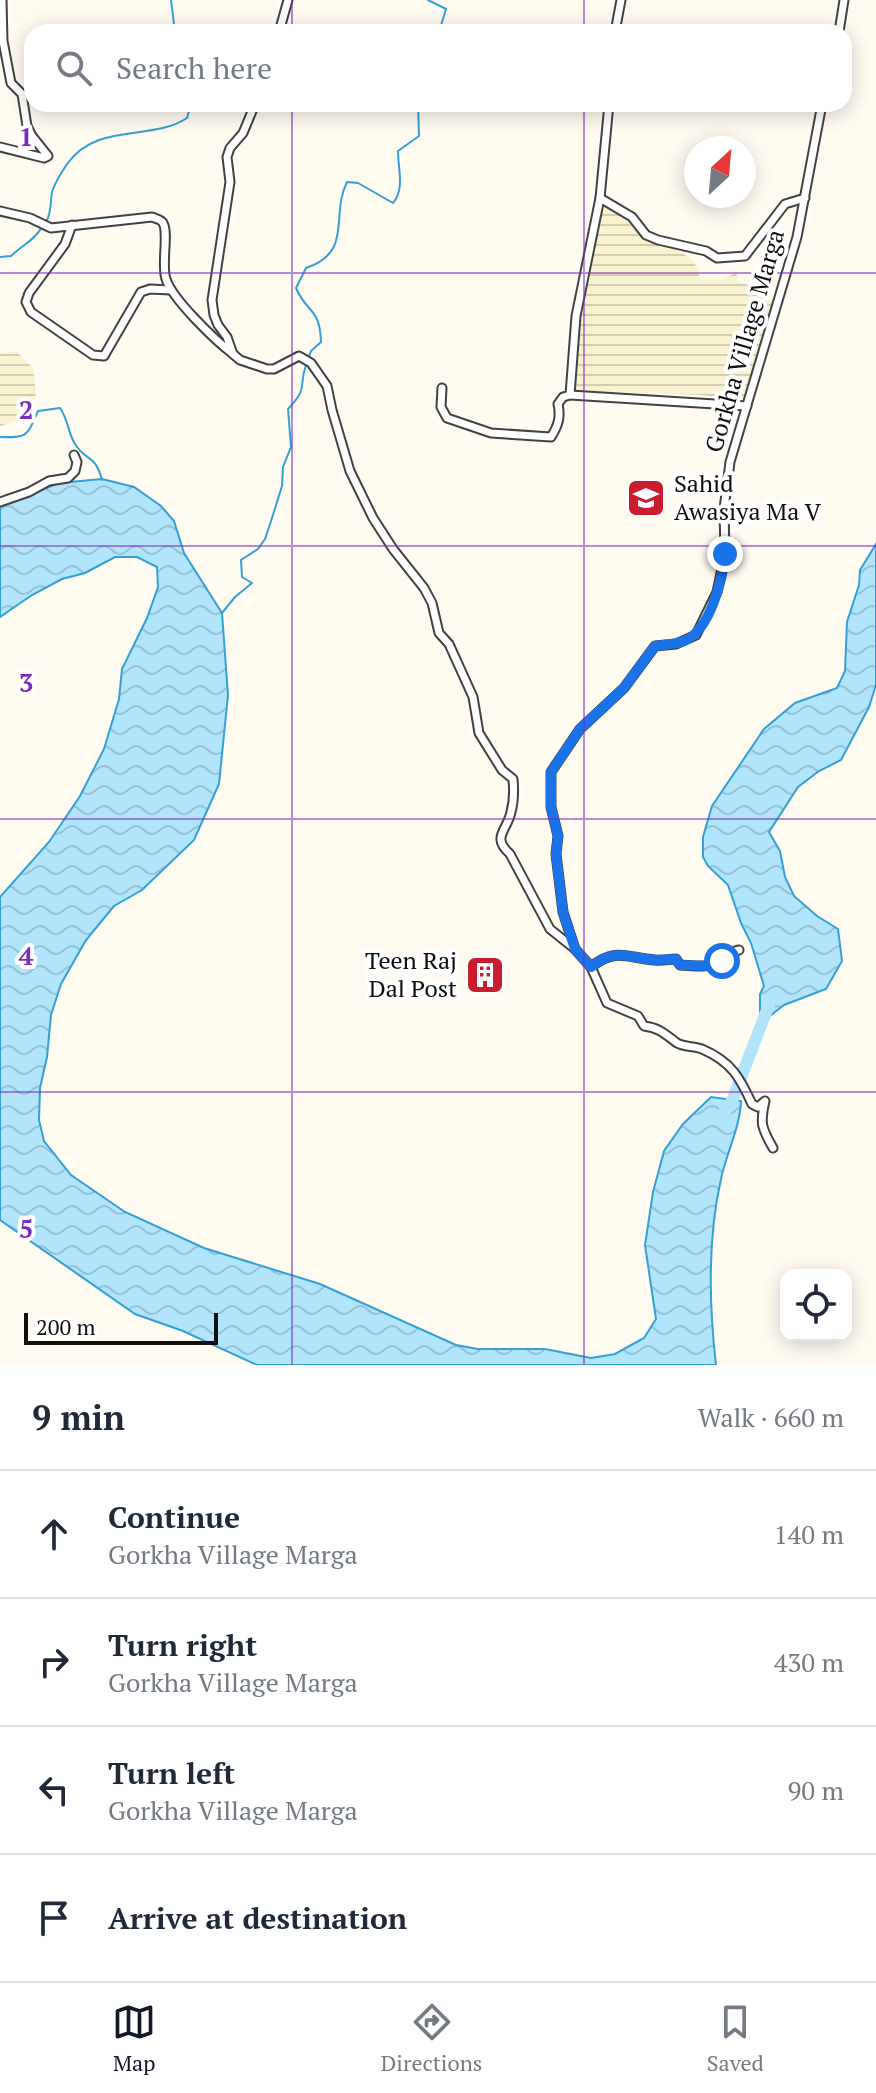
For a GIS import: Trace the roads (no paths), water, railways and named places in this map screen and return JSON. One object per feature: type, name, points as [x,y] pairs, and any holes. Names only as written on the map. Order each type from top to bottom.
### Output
[{"type":"street","points":[[2,0],[3,41],[11,83],[22,94],[24,107]]},
{"type":"street","points":[[281,24],[288,0]]},
{"type":"street","points":[[616,24],[621,0]]},
{"type":"street","points":[[840,24],[844,0]]},
{"type":"street","points":[[0,147],[44,158],[48,156],[32,136],[25,112]]},
{"type":"street","points":[[233,354],[214,315],[212,300],[230,182],[227,157],[230,148],[243,133],[252,112]]},
{"type":"street","points":[[570,395],[576,316],[600,198],[608,112]]},
{"type":"street","name":"Gorkha Village Marga","points":[[773,1148],[761,1122],[760,1112],[765,1101],[758,1107],[752,1104],[747,1088],[736,1073],[720,1060],[702,1050],[678,1044],[663,1031],[644,1026],[638,1016],[607,1003],[591,967],[575,949],[563,912],[556,854],[558,836],[551,807],[551,772],[580,729],[624,688],[655,646],[676,644],[696,635],[711,608],[723,571],[724,509],[730,462],[779,303],[805,198],[820,112]]},
{"type":"street","points":[[600,198],[632,217],[646,235],[677,246],[706,251],[717,258],[745,256],[785,204],[805,198]]},
{"type":"street","points":[[0,211],[24,216],[51,228],[152,217],[159,219],[164,227],[163,269],[171,290],[233,354],[247,364],[267,369],[280,368],[299,356],[311,363],[327,386],[350,471],[373,518],[432,603],[439,633],[449,644],[473,697],[479,733],[502,770],[513,779],[511,815],[501,838],[502,846],[510,854],[550,929],[575,949]]},
{"type":"street","points":[[72,225],[65,244],[29,293],[26,302],[31,312],[93,355],[104,356],[141,292],[145,289],[171,290]]},
{"type":"street","points":[[442,388],[441,407],[447,418],[491,433],[544,438],[551,437],[557,428],[561,415],[558,404],[563,397],[570,395],[747,406]]},
{"type":"street","points":[[0,502],[49,481],[68,478],[75,471],[77,462],[74,455]]},
{"type":"street","points":[[591,967],[613,954],[657,960],[676,959],[680,965],[704,966],[722,961],[731,951],[739,950]]},
{"type":"water","points":[[102,479],[134,487],[161,506],[174,521],[184,553],[222,613],[228,695],[219,784],[194,840],[142,890],[114,906],[86,940],[61,984],[51,1015],[40,1088],[39,1120],[44,1141],[71,1175],[125,1212],[204,1248],[320,1284],[456,1345],[478,1349],[545,1349],[591,1358],[615,1354],[644,1338],[656,1319],[645,1245],[653,1192],[664,1151],[683,1124],[711,1097],[741,1101],[713,1225],[711,1295],[716,1365],[257,1365],[183,1331],[135,1314],[0,1220],[0,897],[49,842],[80,796],[104,749],[119,699],[122,669],[158,587],[157,567],[137,557],[115,557],[85,573],[62,579],[0,617],[0,506],[59,483]]},
{"type":"water","points":[[876,544],[876,685],[869,707],[841,760],[798,787],[769,832],[780,851],[785,877],[794,896],[838,929],[842,961],[826,989],[784,1005],[770,1016],[760,1013],[760,994],[764,986],[751,943],[728,885],[703,857],[703,837],[712,806],[764,729],[795,703],[837,688],[845,671],[847,622],[859,585],[860,570]]},
{"type":"waterway","points":[[171,0],[174,24]]},
{"type":"waterway","points":[[428,0],[446,9],[441,24]]},
{"type":"waterway","points":[[46,222],[55,185],[67,164],[80,151],[109,137],[173,125],[187,118],[189,112]]},
{"type":"waterway","points":[[308,359],[311,351],[321,342],[320,331],[316,316],[296,288],[306,268],[321,261],[336,242],[342,195],[347,182],[358,183],[393,203],[400,185],[398,151],[419,136],[418,112]]},
{"type":"waterway","points":[[0,257],[11,256],[42,227]]},
{"type":"waterway","points":[[222,613],[252,583],[242,577],[241,560],[258,549],[265,539],[291,447],[288,409],[301,391],[306,365]]},
{"type":"waterway","points":[[0,437],[21,436],[29,430],[38,411],[60,408],[75,444],[93,461],[102,480]]},
{"type":"waterway","points":[[723,1114],[732,1101],[770,1002]]},
{"type":"place","name":"Sahid Awasiya Ma V","points":[[646,498]]},
{"type":"place","name":"Teen Raj Dal Post","points":[[485,975]]}]
